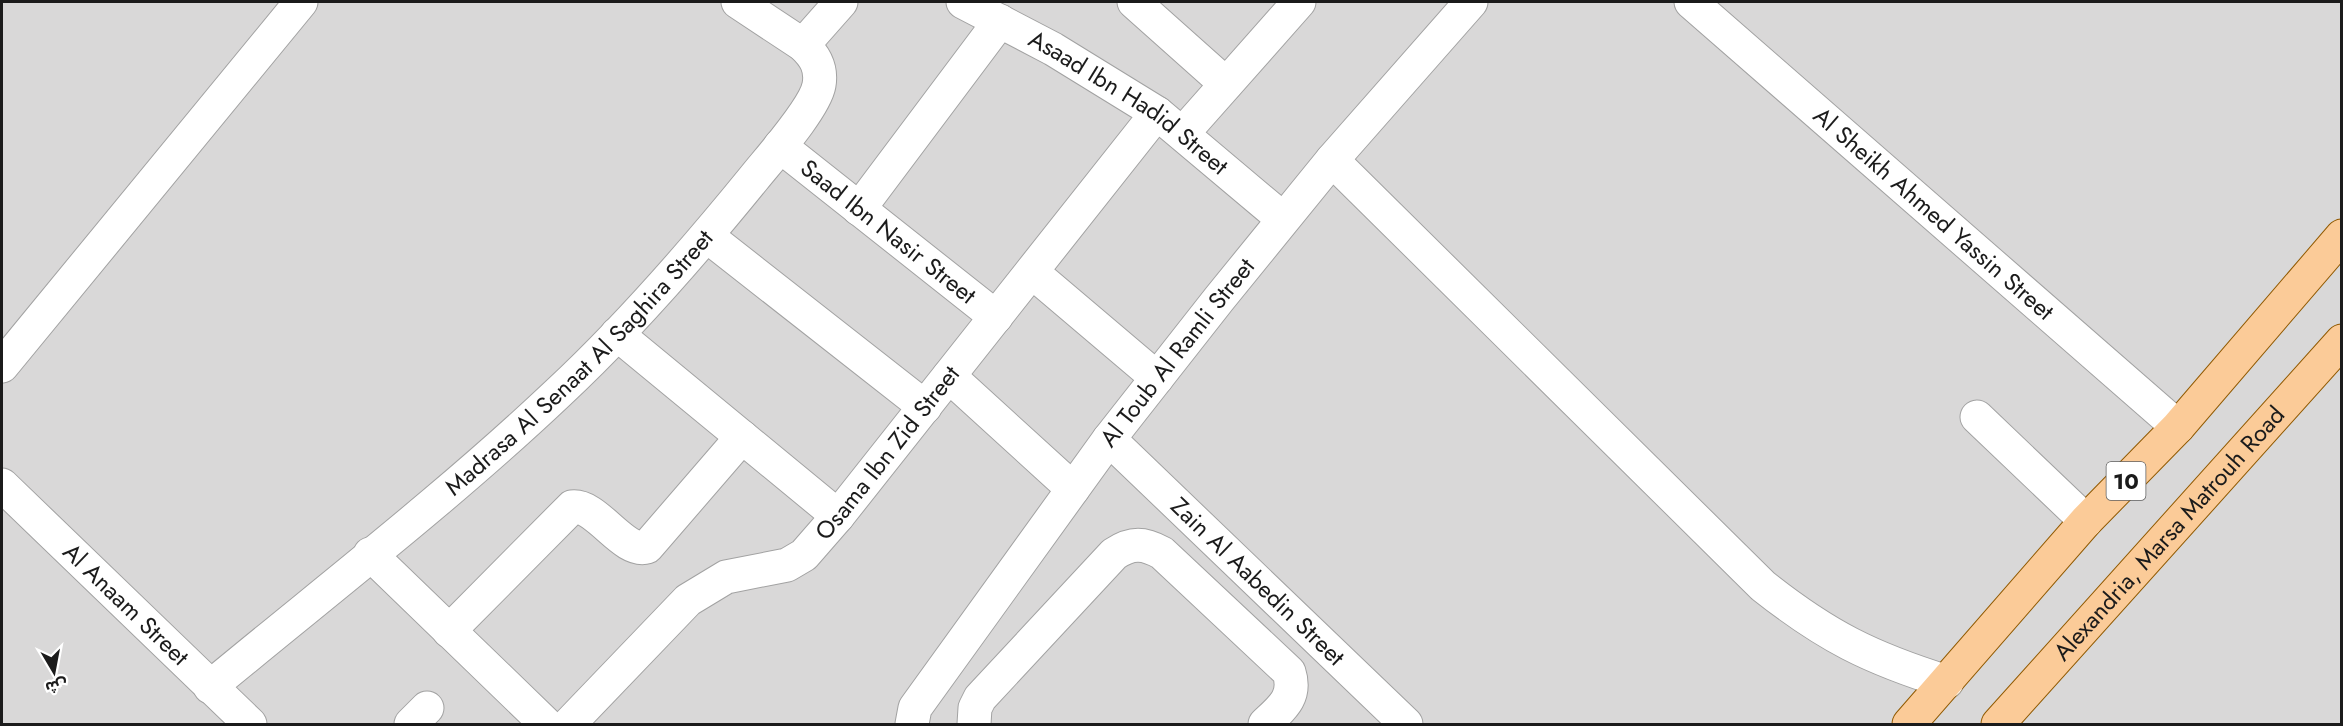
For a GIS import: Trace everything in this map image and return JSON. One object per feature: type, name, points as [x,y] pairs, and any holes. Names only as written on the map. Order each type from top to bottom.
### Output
[{"type":"main road","name":"10","points":[[1909,724],[2086,521],[2178,427],[2342,236]]},
{"type":"main road","name":"Alexandria, Marsa Matrouh Road","points":[[1998,724],[2342,341]]},
{"type":"street","points":[[2,366],[301,2]]},
{"type":"street","name":"Madrasa Al Senaat Al Saghira Street","points":[[210,687],[499,447],[617,334],[707,236],[780,146],[814,99],[819,87],[818,63],[803,45],[738,2]]},
{"type":"street","points":[[803,45],[841,2]]},
{"type":"street","name":"Asaad Ibn Hadid Street","points":[[963,2],[1106,80],[1157,113],[1283,219]]},
{"type":"street","points":[[1134,2],[1226,84]]},
{"type":"street","points":[[1182,133],[1299,2]]},
{"type":"street","name":"Al Toub Al Ramli Street","points":[[912,724],[915,708],[1109,439],[1283,219],[1470,2]]},
{"type":"street","name":"Al Sheikh Ahmed Yassin Street","points":[[1691,2],[2178,427]]},
{"type":"street","points":[[859,209],[1000,21]]},
{"type":"street","name":"Osama Ibn Zid Street","points":[[568,724],[688,600],[726,577],[787,565],[804,555],[838,516],[1157,113]]},
{"type":"street","name":"Saad Ibn Nasir Street","points":[[780,146],[996,317]]},
{"type":"street","points":[[1332,160],[1763,586],[1796,612],[1868,655],[1947,682]]},
{"type":"street","points":[[707,236],[925,407]]},
{"type":"street","points":[[1032,272],[1157,378]]},
{"type":"street","points":[[617,334],[838,516]]},
{"type":"street","points":[[949,376],[1073,489]]},
{"type":"street","points":[[1977,417],[2086,521]]},
{"type":"street","points":[[449,631],[572,507],[584,509],[634,547],[647,547],[742,437]]},
{"type":"street","name":"Zain Al Aabedin Street","points":[[1109,439],[1406,724]]},
{"type":"street","name":"Al Anaam Street","points":[[2,485],[250,724]]},
{"type":"street","points":[[974,724],[975,708],[981,698],[1114,554],[1125,547],[1138,544],[1162,553],[1289,672],[1293,683],[1292,695],[1265,724]]},
{"type":"street","points":[[370,554],[546,724]]},
{"type":"shaded area","points":[[2,2],[2341,2],[2341,724],[2,724]]}]
